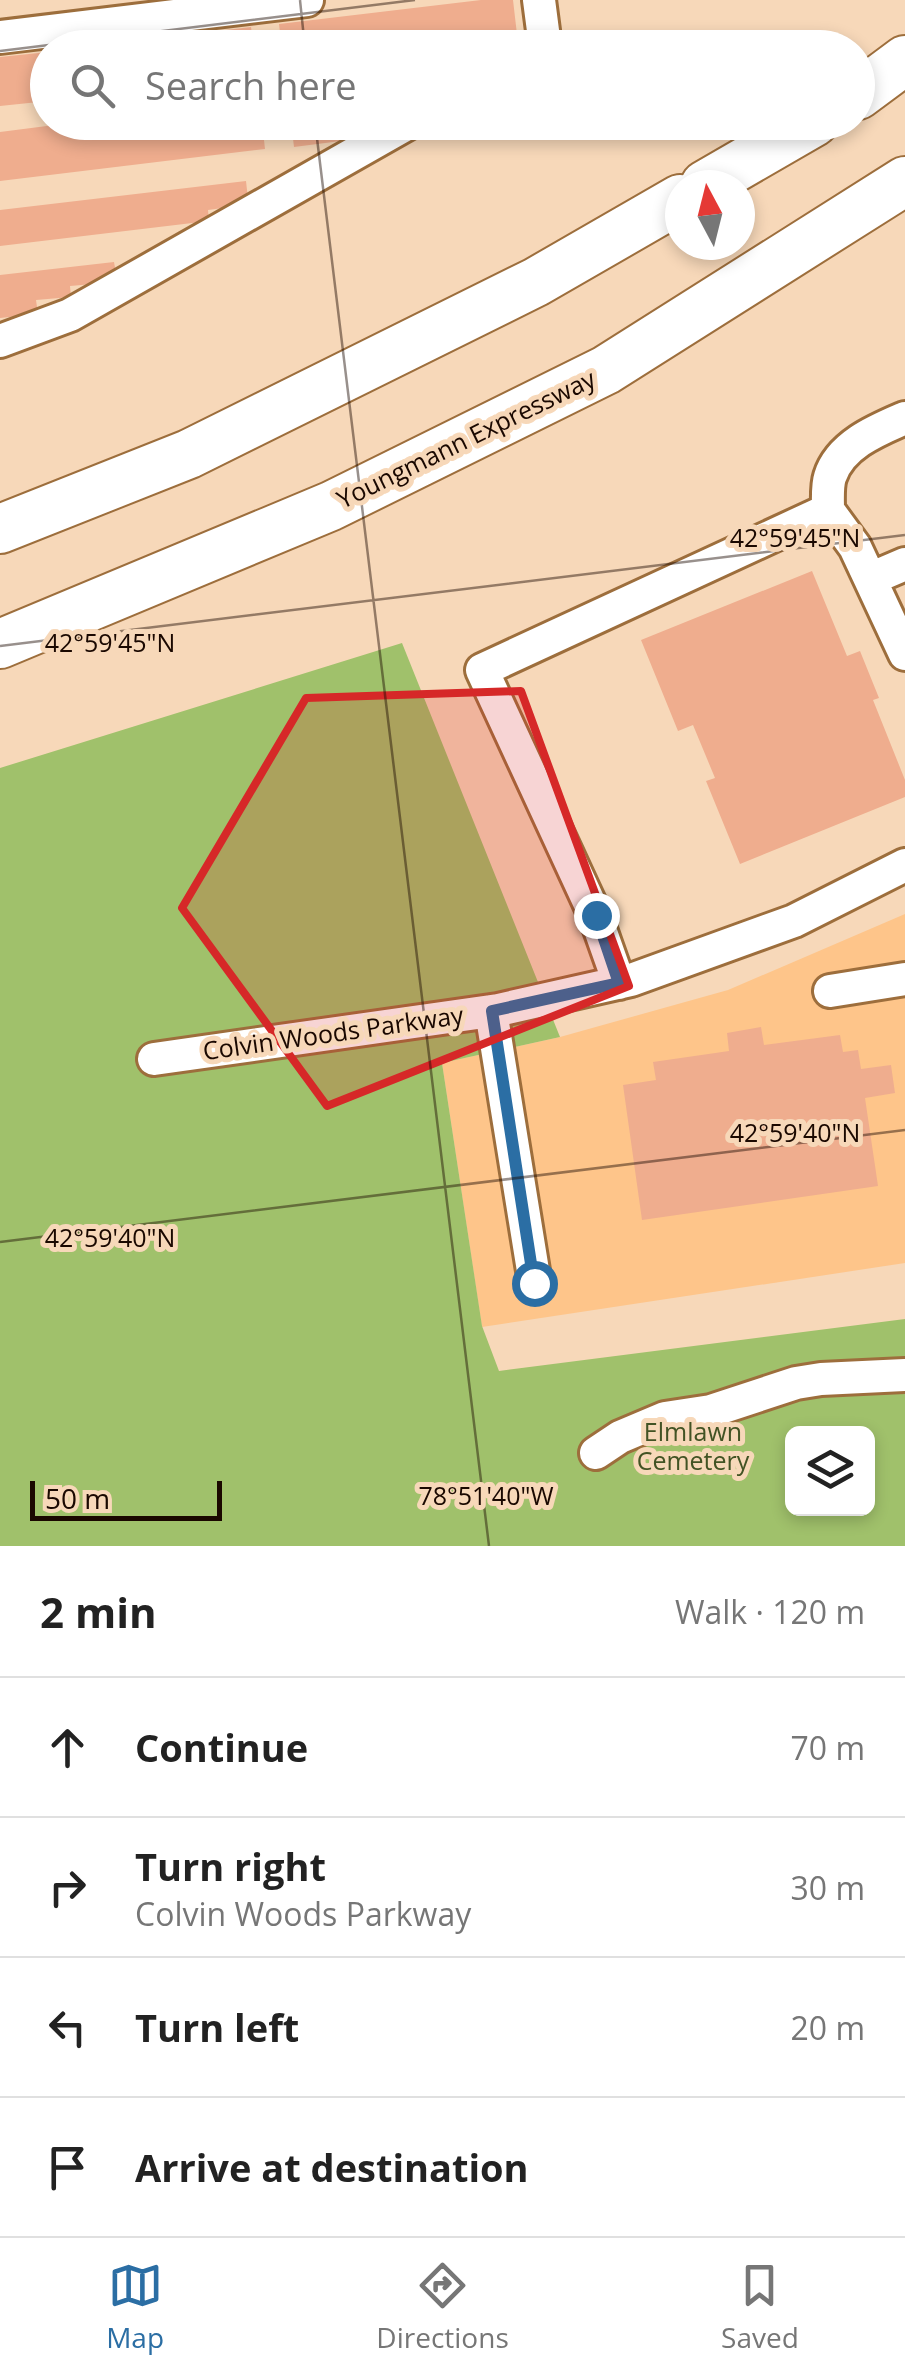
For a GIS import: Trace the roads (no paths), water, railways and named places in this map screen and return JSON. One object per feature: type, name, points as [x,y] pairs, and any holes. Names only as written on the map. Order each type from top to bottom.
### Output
[{"type":"highway","points":[[875,82],[905,60]]},
{"type":"highway","points":[[730,170],[783,140]]},
{"type":"highway","name":"Youngmann Expressway","points":[[0,644],[331,506],[606,370],[905,181]]},
{"type":"highway","points":[[0,529],[189,454],[536,282],[665,208]]},
{"type":"street","points":[[58,30],[307,0]]},
{"type":"street","points":[[539,0],[543,30]]},
{"type":"street","points":[[0,37],[30,33]]},
{"type":"street","points":[[0,341],[70,316],[378,140]]},
{"type":"street","points":[[904,649],[855,546],[828,510],[830,477],[847,450],[871,433],[905,418]]},
{"type":"street","points":[[619,983],[596,915],[482,670],[828,510]]},
{"type":"street","points":[[870,578],[905,564]]},
{"type":"street","name":"Colvin Woods Parkway","points":[[154,1059],[492,1011],[619,983],[794,921],[905,866]]},
{"type":"street","points":[[830,991],[905,979]]},
{"type":"street","points":[[492,1011],[534,1283]]},
{"type":"street","points":[[596,1453],[620,1437],[665,1418],[711,1411],[796,1383],[905,1375]]},
{"type":"park label","name":"Elmlawn Cemetery","points":[[693,1446]]}]
